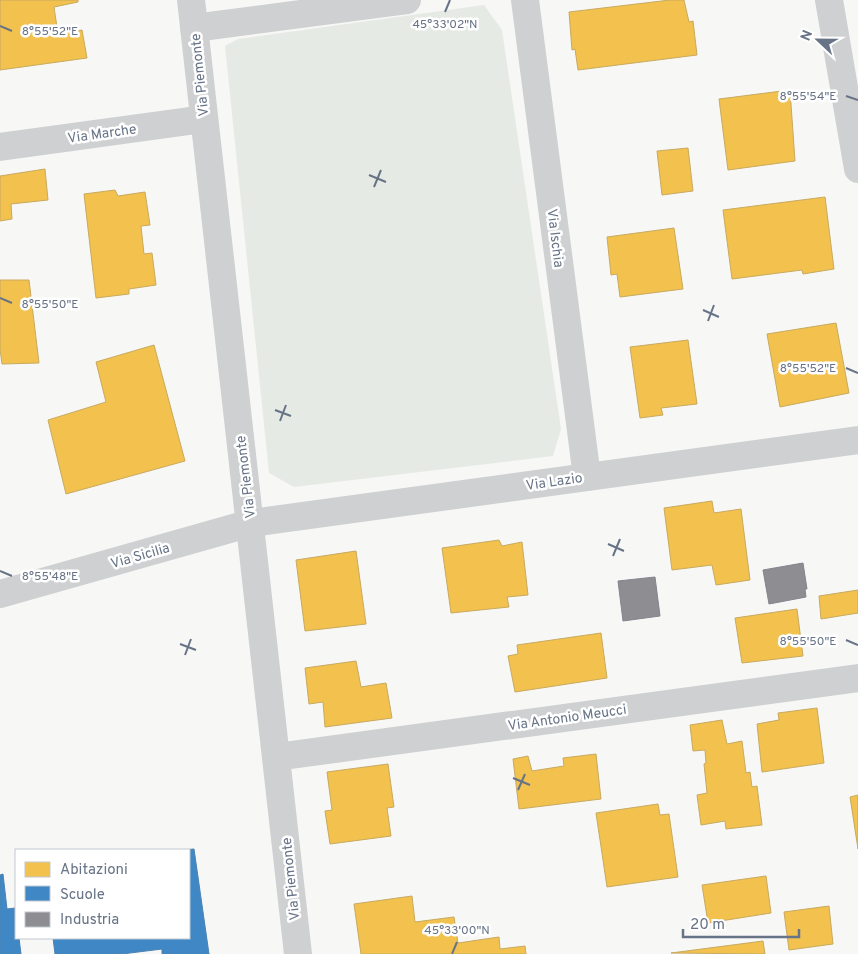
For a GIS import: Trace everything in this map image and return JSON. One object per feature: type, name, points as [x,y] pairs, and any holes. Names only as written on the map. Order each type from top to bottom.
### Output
[{"type":"street","name":"Via Piemonte","points":[[191,0],[298,954]]},
{"type":"street","points":[[194,28],[407,0]]},
{"type":"street","name":"Via Ischia","points":[[524,0],[587,477]]},
{"type":"street","points":[[829,0],[858,169]]},
{"type":"street","name":"Via Marche","points":[[0,148],[204,119]]},
{"type":"street","name":"Via Lazio","points":[[250,523],[858,440]]},
{"type":"street","name":"Via Sicilia","points":[[0,594],[250,523]]},
{"type":"street","name":"Via Antonio Meucci","points":[[276,757],[858,678]]},
{"type":"shaded area","points":[[484,5],[502,30],[561,429],[553,456],[294,487],[269,473],[225,46],[238,39]]},
{"type":"building: Abitazioni","points":[[0,0],[78,0],[78,2],[54,7],[58,34],[82,30],[87,58],[0,70]]},
{"type":"building: Abitazioni","points":[[684,0],[689,22],[693,21],[697,55],[578,70],[575,49],[572,50],[569,12]]},
{"type":"building: Abitazioni","points":[[790,90],[795,161],[728,170],[719,99]]},
{"type":"building: Abitazioni","points":[[688,148],[693,191],[662,195],[657,151]]},
{"type":"building: Abitazioni","points":[[45,169],[48,200],[11,204],[12,219],[0,221],[0,176]]},
{"type":"building: Abitazioni","points":[[115,190],[118,196],[145,192],[150,225],[141,226],[144,254],[152,253],[156,285],[129,289],[129,294],[96,298],[84,194]]},
{"type":"building: Abitazioni","points":[[825,197],[834,269],[803,274],[802,270],[732,279],[723,210]]},
{"type":"building: Abitazioni","points":[[674,228],[683,289],[620,297],[617,274],[611,275],[607,237]]},
{"type":"building: Abitazioni","points":[[0,280],[29,280],[39,363],[2,364],[0,349]]},
{"type":"building: Abitazioni","points":[[836,323],[849,393],[780,407],[767,334]]},
{"type":"building: Abitazioni","points":[[688,340],[697,404],[661,408],[663,415],[640,418],[630,347]]},
{"type":"building: Abitazioni","points":[[154,345],[185,461],[66,494],[48,420],[106,402],[96,362]]},
{"type":"building: Abitazioni","points":[[712,501],[714,513],[741,509],[750,580],[716,585],[712,565],[672,570],[664,508]]},
{"type":"building: Abitazioni","points":[[499,540],[502,546],[522,542],[528,595],[507,597],[509,607],[451,613],[442,548]]},
{"type":"building: Abitazioni","points":[[356,551],[366,624],[305,631],[296,560]]},
{"type":"building: Abitazioni","points":[[858,590],[858,613],[821,619],[819,596]]},
{"type":"building: Abitazioni","points":[[797,609],[803,656],[742,663],[735,618]]},
{"type":"building: Abitazioni","points":[[601,633],[607,678],[515,692],[508,656],[518,654],[517,645]]},
{"type":"building: Abitazioni","points":[[356,661],[361,687],[386,683],[392,718],[325,727],[323,702],[309,704],[305,668]]},
{"type":"building: Abitazioni","points":[[817,708],[824,763],[762,772],[757,724],[779,720],[778,713]]},
{"type":"building: Abitazioni","points":[[722,720],[727,744],[742,741],[746,773],[750,772],[752,787],[757,786],[762,825],[726,829],[725,821],[701,825],[697,795],[707,793],[704,764],[706,763],[705,750],[693,751],[690,725]]},
{"type":"building: Abitazioni","points":[[596,754],[601,799],[519,809],[513,759],[528,756],[532,771],[564,766],[563,758]]},
{"type":"building: Abitazioni","points":[[388,764],[394,807],[387,808],[391,836],[330,844],[325,811],[332,810],[327,772]]},
{"type":"building: Abitazioni","points":[[858,795],[858,849],[850,797]]},
{"type":"building: Abitazioni","points":[[658,804],[660,815],[669,814],[678,877],[607,887],[596,813]]},
{"type":"building: Abitazioni","points":[[766,876],[771,913],[708,923],[702,885]]},
{"type":"building: Abitazioni","points":[[412,896],[415,922],[454,917],[458,943],[499,937],[500,949],[525,946],[526,954],[361,954],[354,904]]},
{"type":"building: Abitazioni","points":[[829,906],[833,944],[789,950],[784,912]]},
{"type":"building: Abitazioni","points":[[763,941],[765,954],[671,953]]},
{"type":"building: Scuole","points":[[190,849],[194,849],[209,954],[162,954],[162,949],[122,954],[55,954],[53,939],[190,939]]},
{"type":"building: Scuole","points":[[3,874],[7,909],[15,908],[15,939],[19,939],[21,954],[0,954],[0,875]]},
{"type":"building: Industria","points":[[803,563],[807,589],[805,589],[806,597],[769,604],[763,570]]},
{"type":"building: Industria","points":[[655,577],[660,616],[623,621],[618,581]]}]
